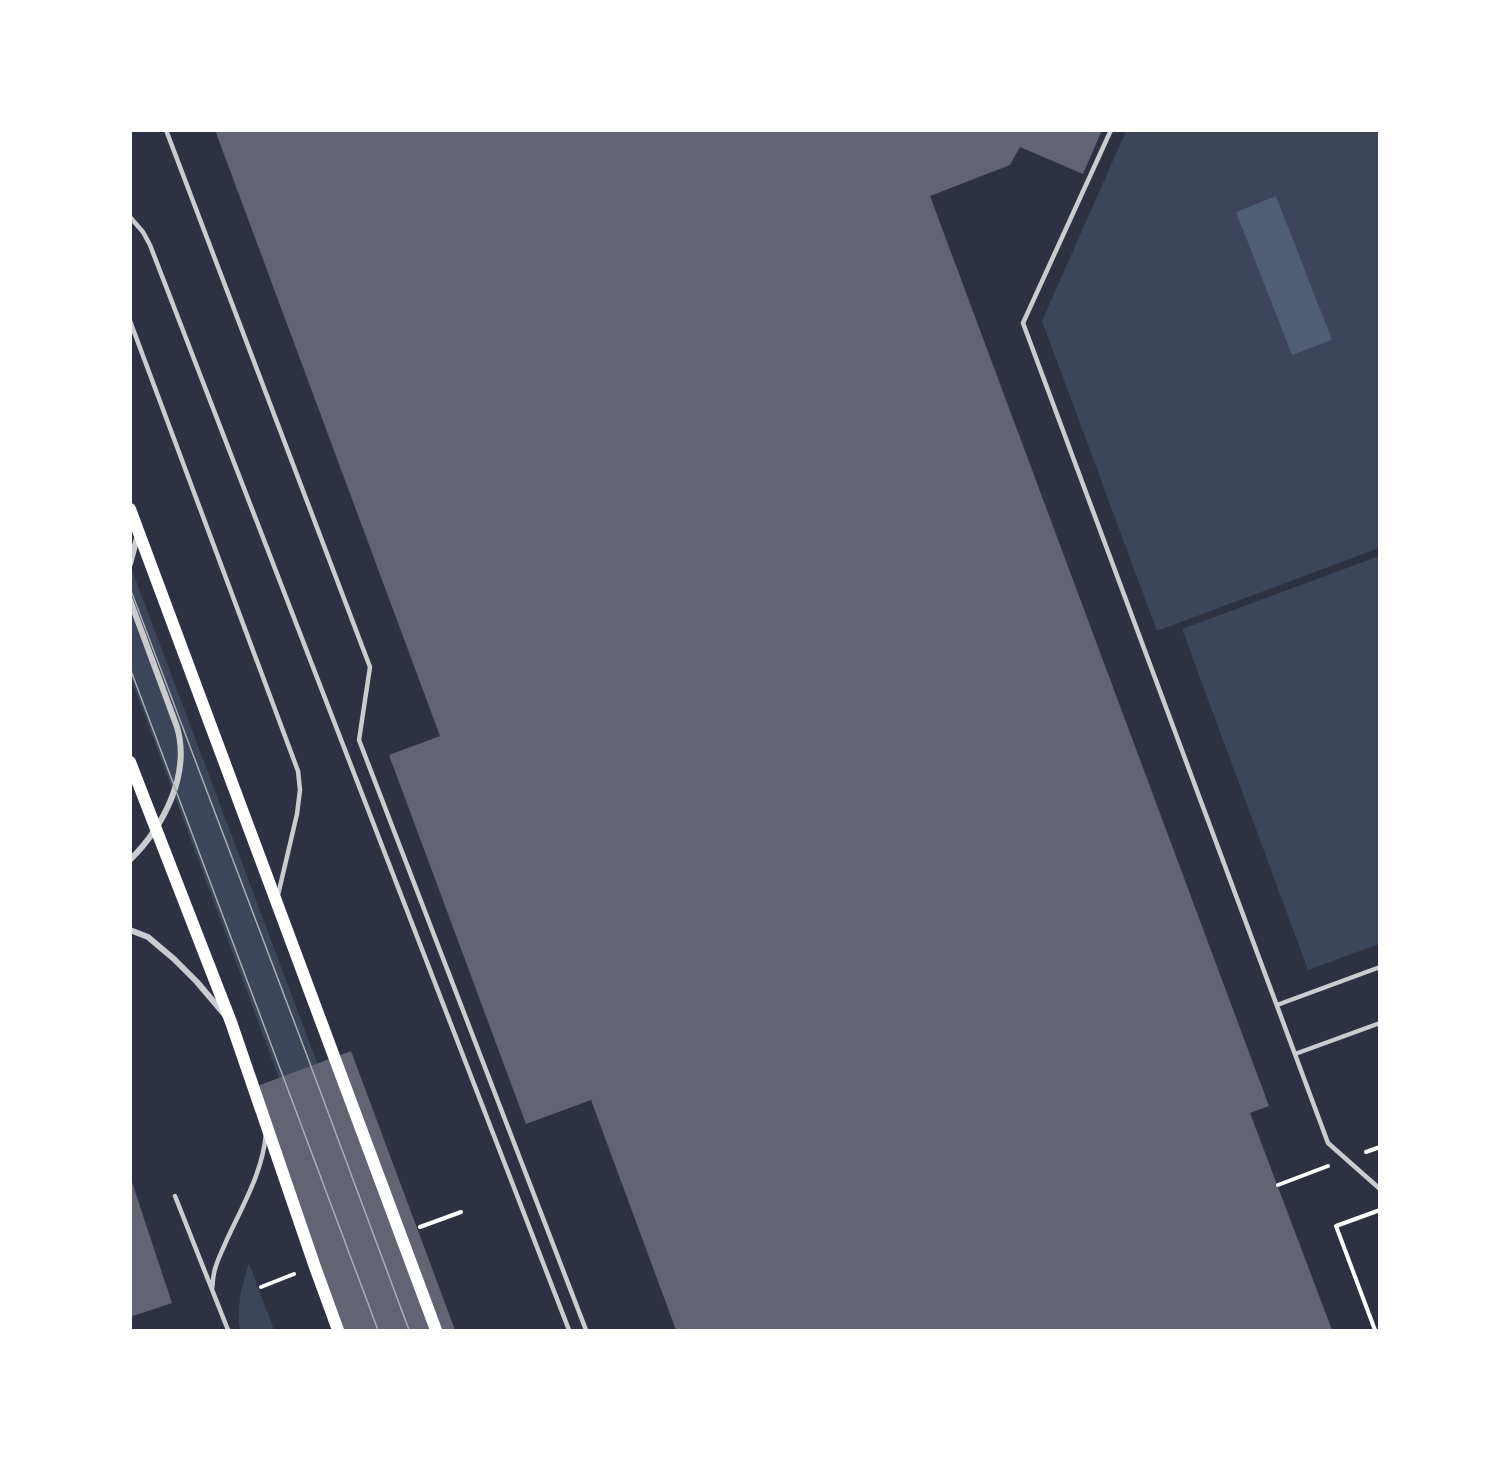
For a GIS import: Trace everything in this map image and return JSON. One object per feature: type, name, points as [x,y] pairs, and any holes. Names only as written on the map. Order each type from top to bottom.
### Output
[{"type":"main road","points":[[130,509],[436,1330]]},
{"type":"main road","points":[[130,762],[231,1022],[315,1267],[339,1330]]},
{"type":"street","points":[[130,564],[137,541],[138,528]]},
{"type":"street","points":[[130,600],[181,739],[178,780],[170,802],[144,847],[130,860]]},
{"type":"street","points":[[130,930],[148,937],[174,959],[231,1022]]},
{"type":"lane","points":[[166,130],[370,667],[359,740],[586,1330]]},
{"type":"lane","points":[[1111,130],[1023,323],[1328,1143],[1380,1189]]},
{"type":"lane","points":[[130,217],[150,245],[569,1330]]},
{"type":"lane","points":[[130,321],[298,771],[300,790],[297,814],[276,902]]},
{"type":"lane","points":[[1277,1005],[1380,967]]},
{"type":"lane","points":[[1295,1054],[1380,1023]]},
{"type":"lane","points":[[212,1289],[216,1266],[249,1196],[259,1169],[264,1150],[266,1126]]},
{"type":"lane","points":[[175,1196],[228,1330]]},
{"type":"path","points":[[1375,1330],[1335,1227],[1380,1210]]},
{"type":"path","points":[[399,1234],[461,1212]]},
{"type":"path","points":[[261,1287],[315,1267]]},
{"type":"shaded area","points":[[1126,131],[1379,131],[1379,548],[1157,631],[1042,321]]},
{"type":"shaded area","points":[[1276,196],[1332,340],[1292,355],[1236,212]]},
{"type":"shaded area","points":[[1379,556],[1379,944],[1308,970],[1182,629]]},
{"type":"shaded area","points":[[130,565],[416,1330],[372,1330],[131,678]]},
{"type":"shaded area","points":[[249,1263],[274,1330],[240,1330],[240,1296]]},
{"type":"building","points":[[215,130],[1102,130],[1083,174],[1020,147],[1010,165],[930,196],[1269,1106],[1250,1113],[1332,1330],[676,1330],[591,1100],[526,1124],[389,755],[440,736]]},
{"type":"building","points":[[351,1051],[455,1330],[342,1330],[252,1088]]},
{"type":"building","points":[[130,1176],[172,1303],[130,1317]]},
{"type":"tram line","points":[[130,588],[409,1330]]},
{"type":"tram line","points":[[130,668],[378,1330]]}]
